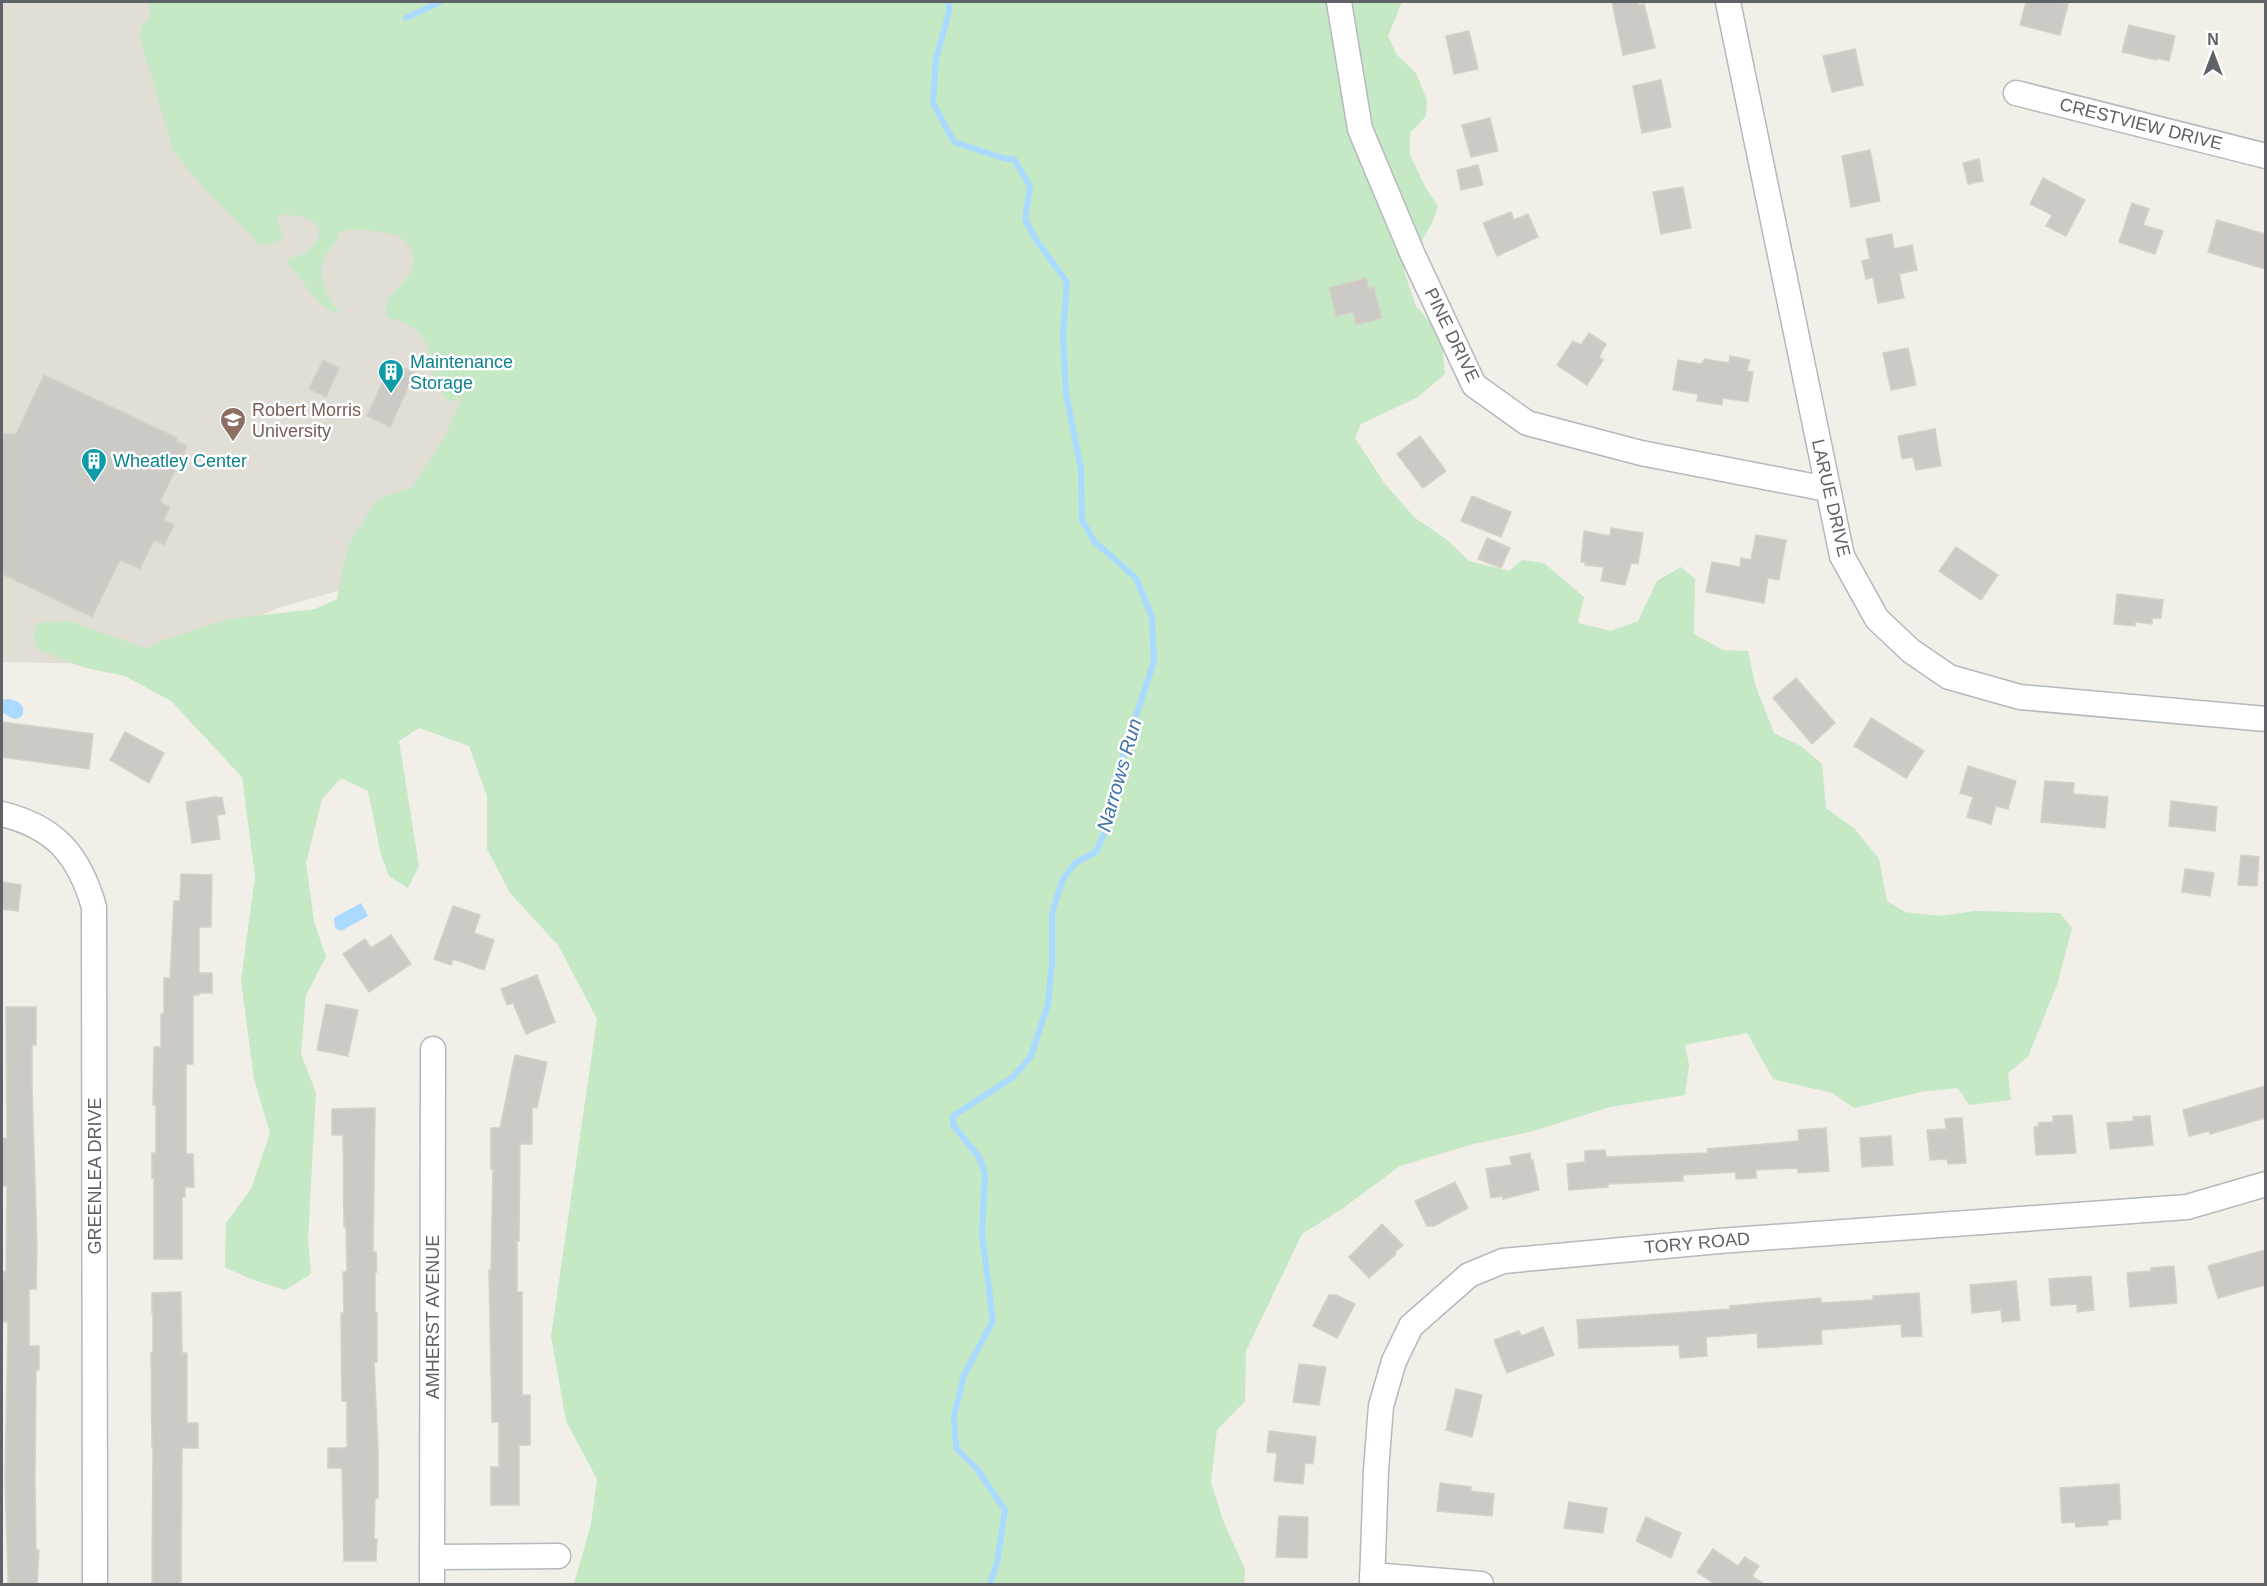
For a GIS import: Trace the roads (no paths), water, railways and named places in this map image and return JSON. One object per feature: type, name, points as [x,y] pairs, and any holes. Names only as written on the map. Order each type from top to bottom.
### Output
[{"type":"street","name":"PINE DRIVE","points":[[1339,2],[1360,129],[1412,253],[1474,385],[1527,423],[1641,453],[1827,489]]},
{"type":"street","name":"LARUE DRIVE","points":[[1728,2],[1842,556],[1877,619],[1911,651],[1949,676],[2020,697],[2265,719]]},
{"type":"street","name":"CRESTVIEW DRIVE","points":[[2016,93],[2265,156]]},
{"type":"street","name":"GREENLEA DRIVE","points":[[2,814],[41,827],[56,839],[81,870],[94,908],[95,1584]]},
{"type":"street","name":"AMHERST AVENUE","points":[[432,1584],[433,1049]]},
{"type":"street","name":"TORY ROAD","points":[[1372,1580],[1376,1470],[1382,1406],[1394,1361],[1411,1326],[1469,1275],[1503,1261],[1719,1241],[2187,1207],[2265,1184]]},
{"type":"street","points":[[433,1557],[558,1556]]},
{"type":"street","points":[[1372,1580],[1481,1584]]},
{"type":"water","points":[[9,699],[22,705],[23,714],[20,717],[15,719],[2,712],[2,700]]},
{"type":"water","points":[[361,903],[368,916],[341,931],[335,928],[334,918]]},
{"type":"waterway","points":[[406,18],[440,2]]},
{"type":"waterway","name":"Narrows Run","points":[[949,2],[949,12],[936,59],[933,103],[954,142],[1006,159],[1014,159],[1030,186],[1025,219],[1036,240],[1067,282],[1063,335],[1066,393],[1081,469],[1082,520],[1094,541],[1136,578],[1152,617],[1154,661],[1115,781],[1108,824],[1096,852],[1075,863],[1063,879],[1056,900],[1052,915],[1052,962],[1048,1004],[1031,1056],[1013,1077],[953,1116],[953,1125],[979,1157],[985,1174],[982,1233],[993,1321],[964,1375],[954,1416],[956,1448],[977,1469],[1005,1510],[997,1563],[990,1584]]},
{"type":"place","name":"Maintenance Storage","points":[[391,395]]},
{"type":"place","name":"Robert Morris University","points":[[233,443]]},
{"type":"place","name":"Wheatley Center","points":[[94,484]]}]
